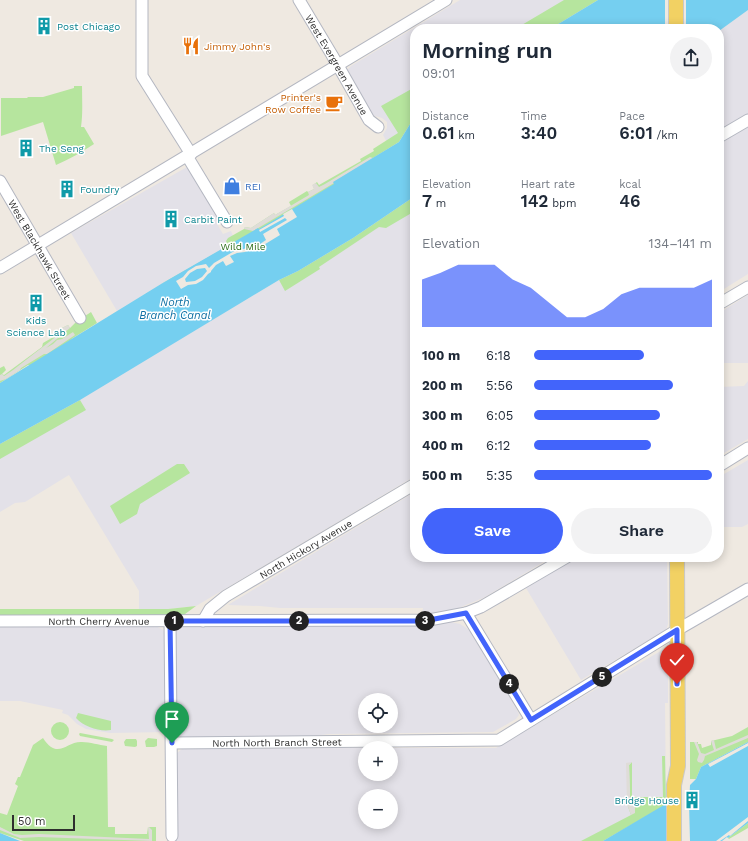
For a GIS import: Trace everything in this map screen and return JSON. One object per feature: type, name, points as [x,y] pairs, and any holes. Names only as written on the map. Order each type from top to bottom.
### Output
[{"type":"main road","points":[[676,0],[676,24]]},
{"type":"main road","points":[[677,562],[678,766],[674,785],[678,804],[682,841]]},
{"type":"main road","points":[[674,841],[678,804]]},
{"type":"street","points":[[142,0],[142,76],[227,222]]},
{"type":"street","name":"West Evergreen Avenue","points":[[298,0],[338,65],[369,120],[378,127]]},
{"type":"street","points":[[0,268],[446,0]]},
{"type":"street","points":[[724,134],[748,120]]},
{"type":"street","name":"West Blackhawk Street","points":[[0,181],[80,318]]},
{"type":"street","points":[[724,301],[748,287]]},
{"type":"street","points":[[724,463],[748,448]]},
{"type":"street","name":"North Hickory Avenue","points":[[203,621],[210,609],[226,596],[410,487]]},
{"type":"street","name":"North Cherry Avenue","points":[[0,621],[424,621],[466,613],[488,603],[558,562]]},
{"type":"street","name":"North North Branch Street","points":[[172,743],[499,740],[677,630],[748,589]]},
{"type":"street","points":[[466,613],[531,720]]},
{"type":"street","points":[[170,621],[172,836]]},
{"type":"shaded area","points":[[460,0],[598,0],[558,24],[420,24]]},
{"type":"shaded area","points":[[748,10],[748,117],[724,132],[724,27]]},
{"type":"shaded area","points":[[410,30],[410,122],[390,148],[383,135],[387,128],[387,122],[382,118],[372,115],[347,70],[351,66]]},
{"type":"shaded area","points":[[748,127],[748,274],[724,289],[724,141]]},
{"type":"shaded area","points":[[370,157],[373,158],[253,231],[244,229],[245,227],[251,228],[274,213],[275,215],[309,195],[308,192],[314,189],[312,185],[316,183],[319,187]]},
{"type":"shaded area","points":[[187,167],[219,219],[216,222],[223,234],[231,231],[233,236],[226,241],[229,245],[117,311],[71,233]]},
{"type":"shaded area","points":[[410,199],[410,479],[196,606],[168,609],[139,609],[139,591],[69,475],[25,502],[15,503],[0,512],[0,444],[61,410],[279,280],[298,271],[353,238]]},
{"type":"shaded area","points":[[748,295],[748,363],[724,363],[724,310]]},
{"type":"shaded area","points":[[68,325],[70,328],[46,348],[57,340],[62,339],[73,332],[75,335],[47,354],[44,354],[6,379],[0,381],[0,375],[2,374],[4,376],[13,370],[62,332],[60,329]]},
{"type":"shaded area","points":[[748,381],[748,439],[724,453],[724,387],[744,386]]},
{"type":"shaded area","points":[[748,460],[748,524],[742,527],[724,527],[724,474]]},
{"type":"shaded area","points":[[410,495],[410,562],[544,562],[483,598],[456,609],[440,613],[422,615],[423,608],[280,608],[228,605]]},
{"type":"shaded area","points":[[570,562],[667,562],[668,624],[666,630],[581,680],[526,588]]},
{"type":"shaded area","points":[[447,621],[460,624],[471,631],[519,715],[516,719],[493,732],[330,734],[302,737],[182,738],[176,732],[175,635],[177,630],[183,626],[427,624]]},
{"type":"shaded area","points":[[0,626],[156,626],[163,630],[166,635],[166,732],[110,733],[86,729],[77,724],[68,715],[62,713],[63,710],[20,701],[0,701]]},
{"type":"shaded area","points":[[664,649],[668,652],[668,703],[665,703],[666,805],[603,841],[175,841],[175,756],[182,749],[358,748],[358,781],[398,781],[398,748],[496,748]]},
{"type":"shaded area","points":[[748,735],[748,738],[705,756],[702,763],[698,762],[697,760],[699,754],[694,742],[697,742],[701,753],[705,754],[714,750],[711,741],[714,740],[716,749]]},
{"type":"shaded area","points":[[632,762],[629,765],[630,798],[635,798],[635,813],[631,815],[627,804],[626,763]]},
{"type":"shaded area","points":[[0,827],[14,834],[22,835],[39,834],[149,839],[149,827],[152,830],[152,841],[39,837],[20,838],[0,830]]},
{"type":"green space","points":[[564,0],[598,0],[558,24],[523,24]]},
{"type":"green space","points":[[74,86],[82,86],[81,127],[84,127],[94,144],[56,165],[43,122],[1,136],[1,98],[43,97],[74,88]]},
{"type":"green space","points":[[410,90],[410,124],[399,142],[334,182],[335,184],[297,217],[161,284],[228,246],[226,241],[228,238],[245,227],[251,228],[274,213],[275,215],[291,206],[289,202],[307,191],[308,192],[314,189],[313,185],[317,182],[319,185],[361,161],[360,159],[374,151],[373,149],[398,133],[381,106]]},
{"type":"green space","points":[[410,199],[410,214],[386,228],[379,227],[319,267],[320,269],[285,291],[279,280],[298,271],[353,238]]},
{"type":"green space","points":[[91,312],[97,323],[73,338],[42,365],[28,365],[0,383],[0,368],[4,366],[6,370],[2,374],[4,375],[42,347],[43,343],[62,332],[60,329],[68,325],[70,328]]},
{"type":"green space","points":[[80,400],[86,410],[0,459],[0,444]]},
{"type":"green space","points":[[177,464],[184,464],[190,473],[140,504],[137,514],[120,524],[110,506]]},
{"type":"green space","points":[[196,606],[181,617],[0,617],[0,609],[168,609]]},
{"type":"green space","points":[[78,713],[111,721],[111,730],[92,728],[83,724],[76,718]]},
{"type":"green space","points":[[60,722],[66,725],[69,731],[66,737],[60,740],[54,737],[51,731],[54,725]]},
{"type":"green space","points":[[748,727],[748,742],[701,767],[696,779],[690,779],[690,742],[698,742],[698,744],[701,744],[702,748],[711,745],[711,741],[732,736]]},
{"type":"green space","points":[[80,733],[114,740],[112,742],[80,736]]},
{"type":"green space","points":[[43,738],[48,745],[58,749],[76,742],[88,742],[107,746],[108,827],[115,827],[115,834],[147,834],[148,827],[156,827],[156,841],[24,841],[0,833],[0,813],[7,815],[18,786],[15,784],[18,777],[20,777],[33,745]]},
{"type":"green space","points":[[148,738],[157,739],[157,746],[146,747],[145,741]]},
{"type":"green space","points":[[126,739],[136,739],[137,746],[125,746],[124,742]]},
{"type":"green space","points":[[662,756],[665,756],[666,805],[603,841],[581,841],[631,815],[627,804],[630,797],[629,765],[632,762],[632,797],[663,797]]},
{"type":"green space","points":[[748,823],[748,828],[729,839],[728,838]]},
{"type":"water","points":[[598,0],[748,0],[748,10],[724,27],[724,24],[558,24]]},
{"type":"water","name":"North Branch Canal","points":[[410,124],[410,199],[353,238],[298,271],[279,280],[80,400],[0,444],[0,383],[161,284],[258,228],[259,229],[334,184],[333,182],[399,142]]},
{"type":"water","points":[[748,742],[748,823],[728,838],[727,837],[722,841],[603,841],[664,805],[689,805],[690,785],[696,779],[701,767]]},
{"type":"water","points":[[0,833],[20,841],[0,841]]},
{"type":"pier","points":[[665,0],[686,0],[686,24],[665,24]]},
{"type":"pier","points":[[292,209],[297,217],[277,229],[280,235],[262,246],[230,256],[234,262],[226,266],[223,261],[216,265],[203,280],[181,289],[176,281],[196,266],[206,264],[209,268],[214,263],[236,250],[244,249],[251,245],[260,244],[266,240],[263,234],[287,220],[285,218],[260,232],[259,230],[284,216],[283,214]],"holes":[[[205,268],[207,271],[202,277],[195,281],[186,282],[185,279],[190,273],[197,269]]]},
{"type":"pier","points":[[748,743],[748,746],[710,767],[708,764]]},
{"type":"pier","points":[[666,804],[689,804],[690,841],[666,841]]},
{"type":"pier","points":[[748,817],[748,821],[730,836],[729,835],[720,841],[716,841]]},
{"type":"place","name":"Post Chicago","points":[[44,26]]},
{"type":"place","name":"Jimmy John's","points":[[191,46]]},
{"type":"place","name":"Printer's Row Coffee","points":[[334,103]]},
{"type":"place","name":"The Seng","points":[[26,148]]},
{"type":"place","name":"REI","points":[[232,186]]},
{"type":"place","name":"Foundry","points":[[67,189]]},
{"type":"place","name":"Carbit Paint","points":[[171,219]]},
{"type":"place","name":"Kids Science Lab","points":[[36,303]]},
{"type":"place","name":"Bridge House","points":[[692,800]]},
{"type":"route","points":[[172,743],[170,621],[424,621],[466,613],[531,720],[677,630],[677,684]]},
{"type":"park label","name":"Wild Mile","points":[[243,246]]}]
